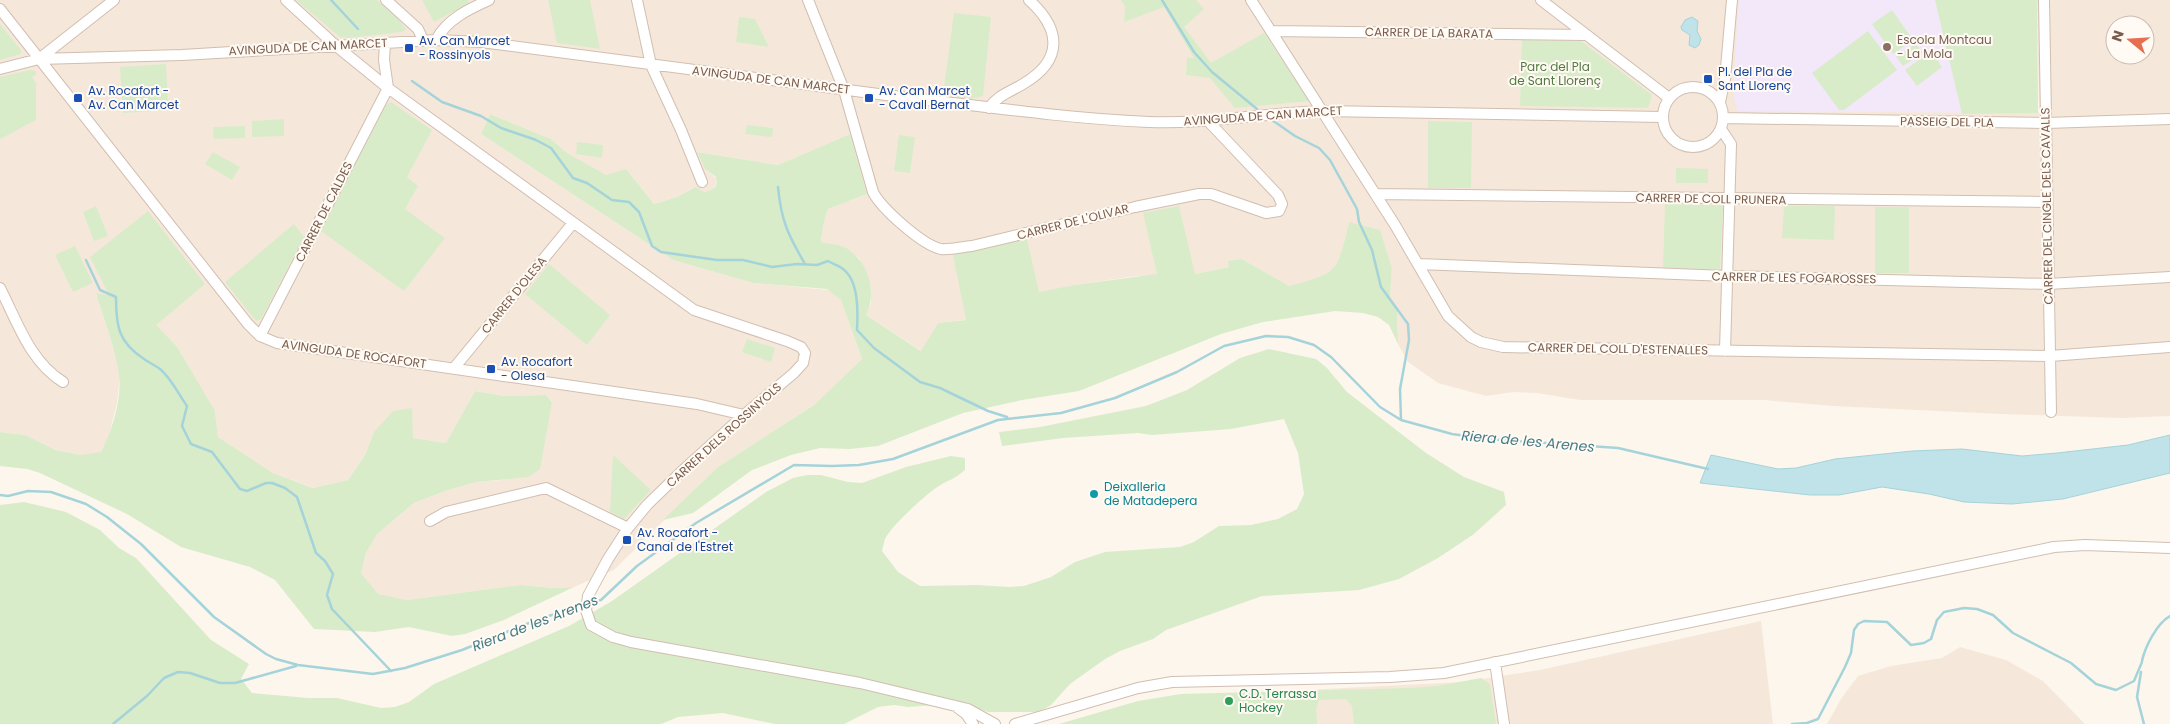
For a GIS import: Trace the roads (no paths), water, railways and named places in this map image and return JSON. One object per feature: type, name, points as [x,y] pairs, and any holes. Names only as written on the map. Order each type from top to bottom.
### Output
[{"type":"street","points":[[40,59],[114,0]]},
{"type":"street","name":"CARRER DELS ROSSINYOLS","points":[[286,0],[335,45],[388,88],[694,310],[787,341],[804,350],[806,357],[798,368],[647,505],[628,528],[595,581],[586,604],[587,617],[591,625],[601,632],[631,642],[852,681],[953,705],[968,709],[972,720]]},
{"type":"street","points":[[386,0],[418,29],[423,40]]},
{"type":"street","points":[[436,40],[441,31],[450,22],[489,0]]},
{"type":"street","points":[[637,0],[651,65],[681,130],[702,182]]},
{"type":"street","points":[[808,0],[844,90]]},
{"type":"street","points":[[989,108],[999,96],[1033,78],[1051,54],[1054,41],[1052,28],[1042,13],[1029,0]]},
{"type":"street","name":"CARRER DEL COLL D'ESTENALLES","points":[[1251,0],[1419,264],[1448,316],[1464,331],[1481,342],[1503,347],[2050,356],[2170,347]]},
{"type":"street","points":[[1541,0],[1669,98]]},
{"type":"street","points":[[1720,102],[1709,91],[1694,86],[1682,88],[1669,98],[1664,106],[1662,117],[1667,133],[1672,140],[1680,145],[1690,147],[1709,143],[1721,129],[1723,118],[1720,102],[1726,79],[1732,0]]},
{"type":"street","name":"CARRER DEL CINGLE DELS CAVALLS","points":[[2044,0],[2051,412]]},
{"type":"street","name":"AVINGUDA DE ROCAFORT","points":[[0,9],[248,324],[260,336],[277,343],[697,404],[744,415]]},
{"type":"street","name":"CARRER DE LA BARATA","points":[[1272,31],[1586,35]]},
{"type":"street","name":"AVINGUDA DE CAN MARCET","points":[[0,69],[40,59],[182,55],[436,40],[481,42],[989,108],[1113,120],[1209,122],[1277,113],[1323,111],[1662,117]]},
{"type":"street","points":[[385,43],[384,60],[388,88]]},
{"type":"street","name":"CARRER DE CALDES","points":[[260,336],[388,88]]},
{"type":"street","name":"CARRER DE L'OLIVAR","points":[[844,90],[866,172],[876,198],[924,242],[931,246],[947,249],[981,244],[1135,207],[1199,194],[1211,194],[1266,213],[1278,211],[1282,204],[1278,195],[1209,122]]},
{"type":"street","name":"PASSEIG DEL PLA","points":[[1723,118],[2046,123],[2170,118]]},
{"type":"street","points":[[1721,129],[1731,144],[1725,351]]},
{"type":"street","name":"CARRER DE COLL PRUNERA","points":[[1375,194],[2047,202]]},
{"type":"street","name":"CARRER D'OLESA","points":[[454,368],[573,223]]},
{"type":"street","name":"CARRER DE LES FOGAROSSES","points":[[1419,264],[1727,276],[2048,284],[2170,276]]},
{"type":"street","points":[[0,288],[32,351],[51,375],[63,382]]},
{"type":"street","points":[[430,521],[446,512],[546,488],[628,528]]},
{"type":"street","points":[[1015,724],[1138,688],[1172,682],[1444,673],[2054,548],[2085,545],[2170,548]]},
{"type":"street","points":[[1495,662],[1504,724]]},
{"type":"street","name":"CARRER DELS ROSSINYOLS","points":[[972,720],[986,724]]},
{"type":"street","name":"CARRER DELS ROSSINYOLS","points":[[972,720],[995,724]]},
{"type":"water","points":[[1692,17],[1698,21],[1697,31],[1701,39],[1699,45],[1695,48],[1689,45],[1690,35],[1682,30],[1681,27],[1685,20]]},
{"type":"water","points":[[2170,435],[2170,473],[2063,499],[2012,504],[1964,502],[1929,494],[1882,487],[1839,495],[1810,495],[1700,483],[1711,455],[1778,469],[1796,468],[1835,459],[1912,451],[1962,449],[2022,456],[2057,453],[2128,445]]},
{"type":"waterway","points":[[331,0],[358,29]]},
{"type":"waterway","points":[[1162,0],[1194,52],[1212,72],[1257,109]]},
{"type":"waterway","points":[[412,81],[442,102],[481,116],[501,128],[536,140],[551,148],[573,178],[587,183],[612,200],[629,202],[639,212],[652,246],[661,252],[717,260],[743,260],[772,267],[797,264],[817,265],[828,261],[840,267],[848,274],[855,289],[857,330],[874,348],[920,382],[940,388],[988,411],[1007,417]]},
{"type":"waterway","points":[[1272,120],[1295,136],[1319,148],[1330,160],[1357,209],[1359,222],[1372,250],[1381,287],[1408,324],[1409,340],[1400,389],[1401,420]]},
{"type":"waterway","points":[[778,187],[786,227],[805,264]]},
{"type":"waterway","points":[[86,260],[100,290],[116,297],[118,325],[124,340],[135,353],[164,373],[187,406],[182,426],[191,444],[212,452],[240,489],[247,491],[266,483],[272,483],[285,488],[297,497],[316,553],[325,561],[333,574],[327,595],[332,609],[391,671]]},
{"type":"waterway","name":"Riera de les Arenes","points":[[590,603],[601,600],[637,566],[696,523],[794,465],[859,465],[893,459],[998,420],[1061,413],[1115,398],[1177,372],[1224,346],[1266,336],[1288,337],[1314,345],[1331,357],[1380,407],[1401,420],[1452,434],[1487,439],[1618,448],[1708,469]]},
{"type":"waterway","name":"Riera de les Arenes","points":[[0,495],[8,496],[28,491],[51,492],[86,504],[107,517],[141,544],[214,617],[266,654],[298,665],[373,674],[405,668],[462,650],[534,621],[585,604]]},
{"type":"waterway","points":[[1792,724],[1807,723],[1818,719],[1851,653],[1854,630],[1858,624],[1864,621],[1887,622],[1911,645],[1924,643],[1931,639],[1937,620],[1944,612],[1964,608],[1977,609],[1993,615],[2013,633],[2071,663],[2096,684],[2116,690],[2134,681],[2142,662]]},
{"type":"waterway","points":[[2142,661],[2152,636],[2165,619],[2170,616]]},
{"type":"waterway","points":[[113,724],[147,696],[164,678],[178,672],[190,673],[220,683],[235,683],[296,666]]},
{"type":"waterway","points":[[2141,672],[2137,697],[2144,724]]},
{"type":"place","name":"Escola Montcau - La Mola","points":[[1887,47]]},
{"type":"place","name":"Av. Can Marcet - Rossinyols","points":[[409,48]]},
{"type":"place","name":"Pl. del Pla de Sant Llorenç","points":[[1708,79]]},
{"type":"place","name":"Av. Rocafort - Av. Can Marcet","points":[[78,98]]},
{"type":"place","name":"Av. Can Marcet - Cavall Bernat","points":[[869,98]]},
{"type":"place","name":"Av. Rocafort - Olesa","points":[[491,369]]},
{"type":"place","name":"Deixalleria de Matadepera","points":[[1094,494]]},
{"type":"place","name":"Av. Rocafort - Canal de l'Estret","points":[[627,540]]},
{"type":"place","name":"C.D. Terrassa Hockey","points":[[1229,701]]},
{"type":"park label","name":"Parc del Pla de Sant Llorenç","points":[[1555,74]]}]
